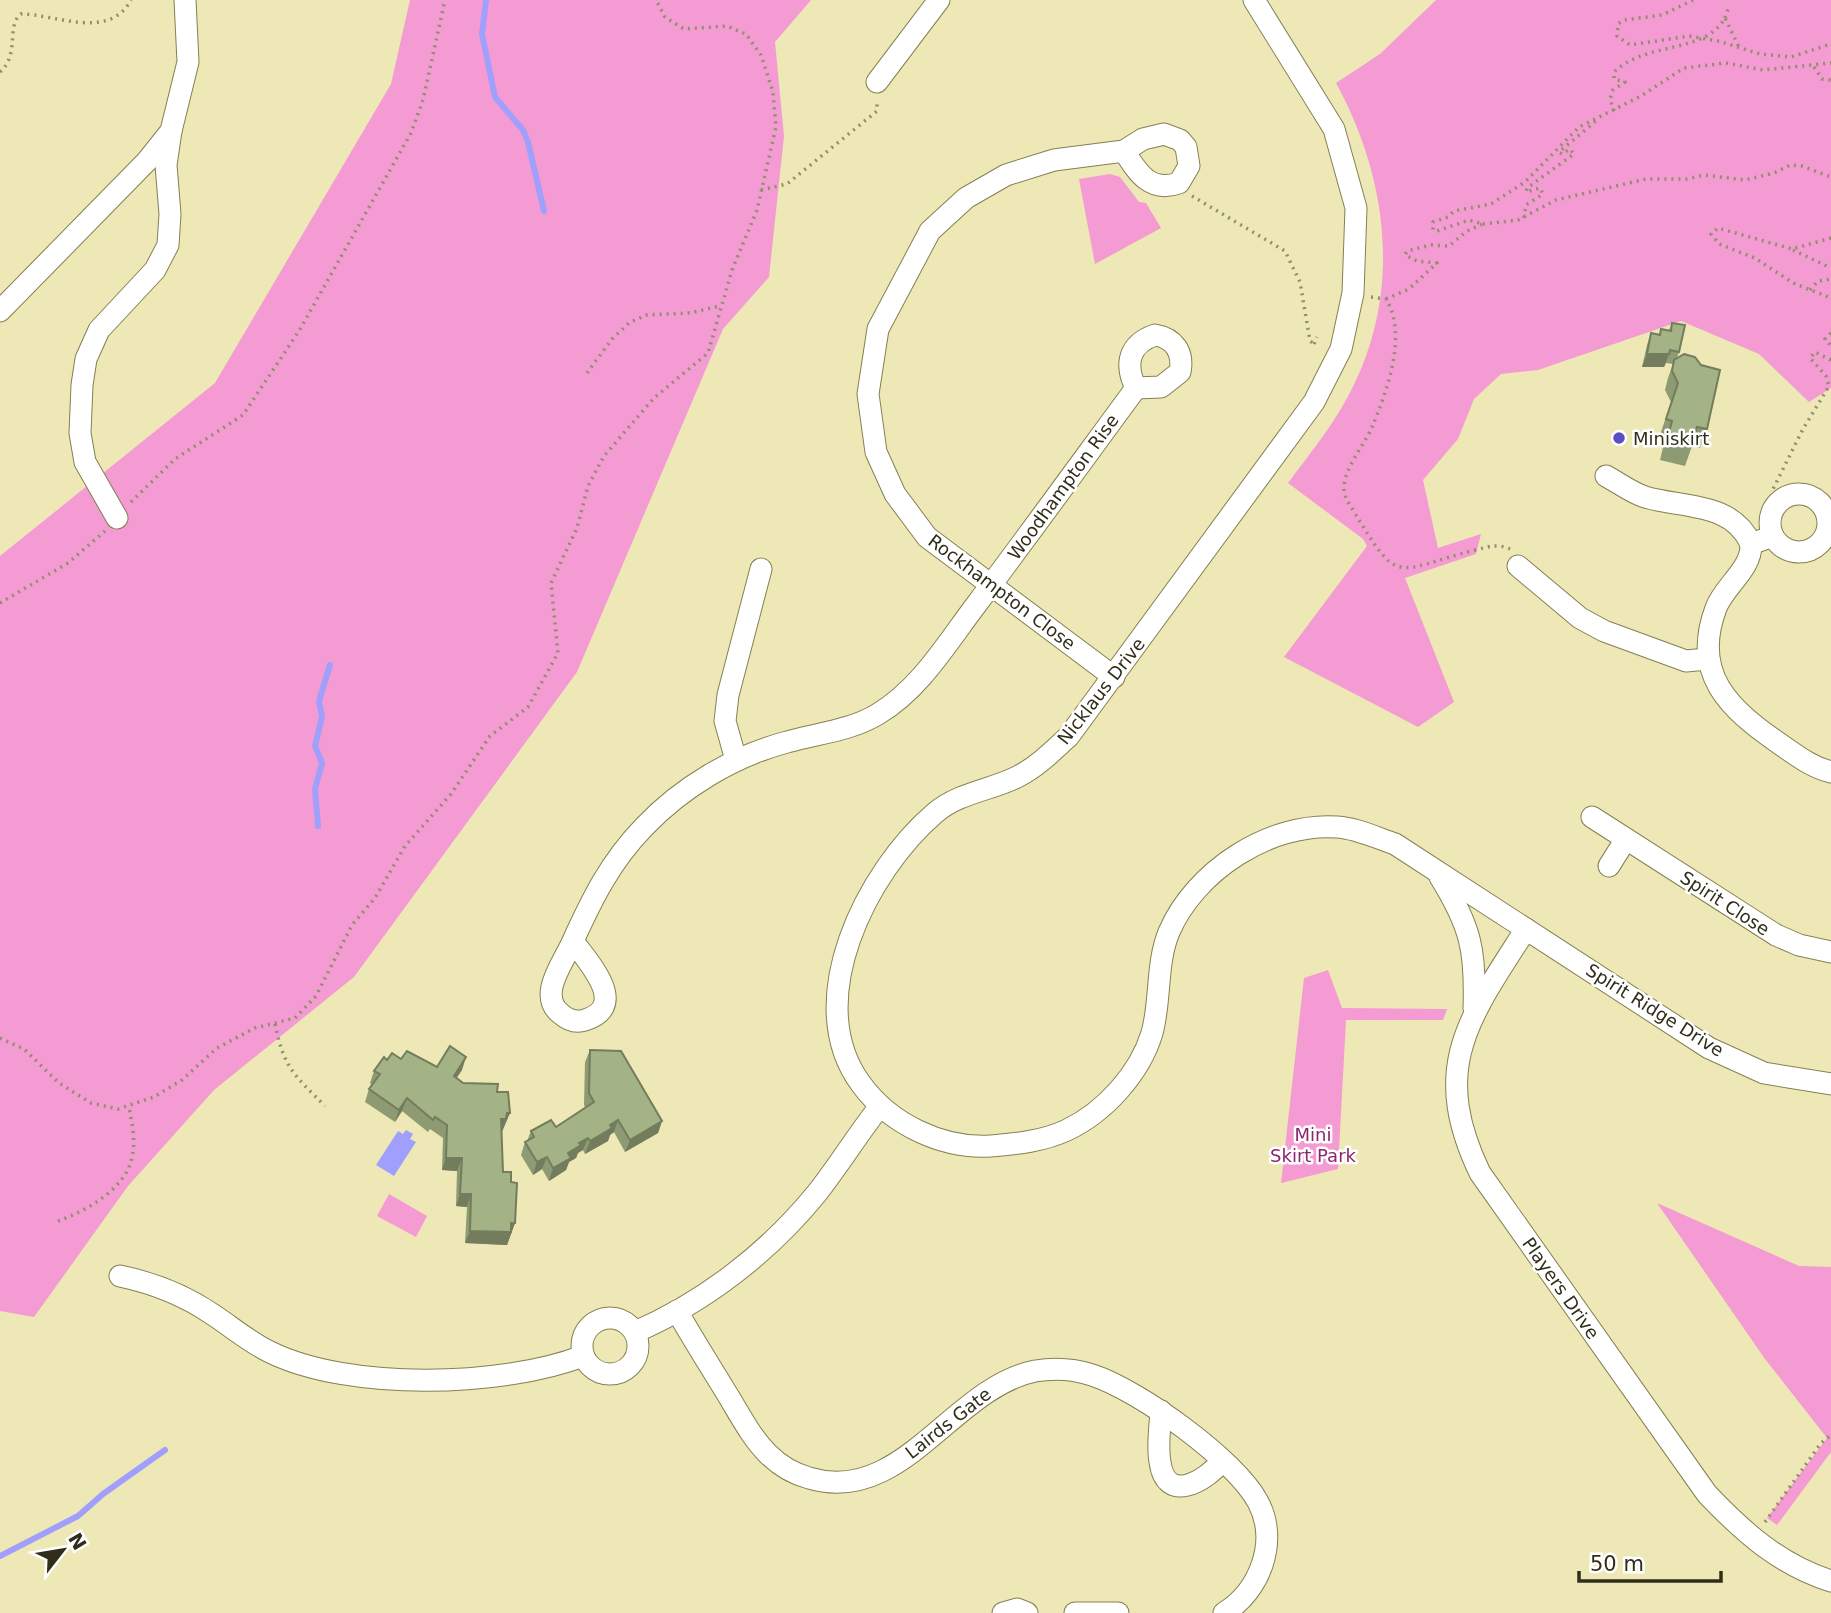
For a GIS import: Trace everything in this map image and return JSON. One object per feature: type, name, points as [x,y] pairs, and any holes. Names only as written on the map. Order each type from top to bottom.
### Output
[{"type":"street","points":[[117,518],[85,462],[80,433],[82,386],[86,359],[99,330],[155,270],[168,245],[170,214],[166,165],[171,131],[188,62],[185,0]]},
{"type":"street","points":[[877,82],[939,0]]},
{"type":"street","name":"Nicklaus Drive","points":[[1254,0],[1334,129],[1356,208],[1355,274],[1341,349],[1314,402],[1069,736],[1046,758],[1017,777],[971,793],[937,811],[906,841],[876,884],[846,948],[836,987],[836,1021],[844,1051],[859,1082],[880,1106],[906,1125],[936,1139],[975,1147],[1022,1144],[1067,1130],[1104,1105],[1132,1075],[1151,1034],[1168,934],[1191,894],[1237,855],[1284,833],[1338,827],[1395,844],[1526,929]]},
{"type":"street","points":[[0,311],[147,161],[171,131]]},
{"type":"street","name":"Rockhampton Close","points":[[1114,677],[927,537],[895,495],[876,452],[868,394],[878,329],[930,231],[966,198],[1006,175],[1054,160],[1124,151]]},
{"type":"street","name":"Woodhampton Rise","points":[[573,941],[600,882],[624,849],[653,817],[687,790],[736,760],[786,742],[858,724],[877,715],[917,682],[1136,388]]},
{"type":"street","points":[[1606,476],[1645,497],[1685,502],[1710,510],[1740,527],[1751,544],[1749,561],[1721,596],[1706,646],[1707,659],[1722,692],[1743,719],[1810,764],[1831,772]]},
{"type":"street","points":[[1792,495],[1812,497],[1826,513],[1828,524],[1825,535],[1810,550],[1789,550],[1773,536],[1770,516],[1782,499],[1792,495]]},
{"type":"street","points":[[1751,544],[1773,536]]},
{"type":"street","points":[[1514,558],[1580,618],[1604,631],[1686,661],[1707,659]]},
{"type":"street","points":[[736,760],[725,721],[727,695],[761,569]]},
{"type":"street","name":"Spirit Close","points":[[1592,817],[1776,935],[1799,945],[1831,952]]},
{"type":"street","points":[[1609,866],[1626,839]]},
{"type":"street","name":"Nicklaus Drive","points":[[1436,870],[1463,916],[1470,936],[1475,970],[1474,1011]]},
{"type":"street","name":"Players Drive","points":[[1526,929],[1474,1011],[1460,1045],[1456,1077],[1458,1112],[1467,1144],[1480,1173],[1707,1494],[1738,1527],[1771,1553],[1808,1574],[1831,1581]]},
{"type":"street","name":"Spirit Ridge Drive","points":[[1526,929],[1709,1048],[1764,1073],[1831,1084]]},
{"type":"street","points":[[635,1332],[677,1311],[774,1241],[818,1191],[880,1106]]},
{"type":"street","points":[[120,1276],[150,1282],[171,1292],[212,1314],[253,1343],[290,1361],[352,1374],[404,1379],[491,1377],[567,1362],[583,1356]]},
{"type":"street","name":"Lairds Gate","points":[[677,1311],[757,1442],[786,1469],[824,1482],[859,1480],[876,1475],[894,1465],[982,1394],[1009,1379],[1038,1371],[1067,1370],[1093,1375],[1161,1411],[1248,1485],[1260,1505],[1266,1545],[1263,1563],[1249,1591],[1224,1613]]},
{"type":"street","points":[[612,1318],[625,1322],[635,1332],[638,1347],[636,1354],[633,1362],[622,1372],[607,1374],[593,1368],[583,1356],[584,1335],[598,1320],[612,1318]]},
{"type":"street","points":[[1161,1411],[1160,1465],[1171,1480],[1180,1486],[1197,1484],[1210,1477],[1222,1461]]},
{"type":"street","points":[[1003,1613],[1017,1609],[1027,1613]]},
{"type":"street","points":[[1075,1613],[1118,1613]]},
{"type":"path","points":[[0,72],[9,62],[14,22],[21,14],[99,22],[119,13],[131,0]]},
{"type":"path","points":[[0,603],[68,563],[117,518],[175,458],[243,415],[299,331],[411,133],[423,100],[445,0]]},
{"type":"path","points":[[0,1038],[24,1049],[59,1083],[91,1103],[104,1108],[129,1107],[182,1080],[217,1048],[255,1028],[295,1018],[309,1006],[352,925],[375,898],[405,846],[451,794],[489,736],[528,707],[558,653],[551,583],[577,528],[589,486],[604,456],[654,398],[703,360],[720,306],[757,210],[776,127],[774,92],[754,43],[737,28],[727,26],[696,30],[673,24],[665,17],[656,0]]},
{"type":"path","points":[[1693,0],[1662,15],[1624,20],[1618,24],[1617,36],[1630,45],[1689,36],[1759,54],[1791,57],[1831,44]]},
{"type":"path","points":[[1614,111],[1610,99],[1613,90],[1625,82],[1612,76],[1618,68],[1647,52],[1697,43],[1719,28],[1728,9]]},
{"type":"path","points":[[1725,18],[1741,49]]},
{"type":"path","points":[[1831,63],[1814,67],[1753,70],[1726,63],[1684,68],[1614,111],[1579,127],[1530,177],[1491,204],[1454,211],[1431,225],[1437,231],[1469,220],[1483,223],[1524,218],[1556,200],[1646,179],[1687,179],[1704,175],[1745,180],[1774,173],[1790,165],[1802,166],[1831,177]]},
{"type":"path","points":[[1814,67],[1822,79],[1831,80]]},
{"type":"path","points":[[761,190],[787,184],[877,110],[877,82]]},
{"type":"path","points":[[1524,218],[1526,205],[1542,194],[1541,188],[1526,192],[1527,188],[1574,154],[1570,149],[1562,154],[1559,152],[1599,118]]},
{"type":"path","points":[[1187,193],[1285,251],[1300,282],[1310,341],[1314,344],[1317,337]]},
{"type":"path","points":[[1362,295],[1386,299],[1409,289],[1437,263],[1409,258],[1405,255],[1407,251],[1431,245],[1449,246],[1467,231],[1483,223]]},
{"type":"path","points":[[1831,268],[1792,249],[1718,228],[1711,234],[1719,244],[1755,258],[1774,273],[1831,298]]},
{"type":"path","points":[[1792,249],[1831,238]]},
{"type":"path","points":[[1810,290],[1818,281],[1831,279]]},
{"type":"path","points":[[1386,299],[1394,312],[1396,339],[1372,427],[1348,475],[1344,489],[1346,498],[1374,549],[1384,560],[1397,568],[1412,569],[1443,557],[1494,544],[1514,558]]},
{"type":"path","points":[[587,373],[612,339],[629,323],[646,316],[690,313],[720,306]]},
{"type":"path","points":[[1831,333],[1825,339],[1831,346]]},
{"type":"path","points":[[1782,499],[1773,489],[1803,429],[1829,386],[1821,369],[1810,358],[1815,352],[1819,352],[1831,360]]},
{"type":"path","points":[[275,1024],[281,1053],[291,1072],[325,1106]]},
{"type":"path","points":[[58,1221],[97,1202],[127,1170],[133,1145],[129,1107]]},
{"type":"path","points":[[1764,1524],[1821,1443],[1831,1435]]},
{"type":"green space","points":[[410,0],[811,0],[775,42],[784,136],[769,277],[723,329],[577,672],[354,977],[214,1090],[128,1186],[34,1317],[0,1311],[0,556],[215,383],[391,84]]},
{"type":"green space","points":[[1436,0],[1831,0],[1831,388],[1809,402],[1759,354],[1681,321],[1538,370],[1501,374],[1474,399],[1458,439],[1423,480],[1438,548],[1481,534],[1476,554],[1405,578],[1454,702],[1418,727],[1284,657],[1367,546],[1363,539],[1288,483],[1346,400],[1364,361],[1376,321],[1382,281],[1383,240],[1378,200],[1354,121],[1336,83],[1380,54]]},
{"type":"green space","points":[[1110,174],[1120,177],[1139,202],[1146,203],[1161,228],[1095,264],[1079,179]]},
{"type":"green space","name":"Mini Skirt Park","points":[[1328,970],[1342,1008],[1447,1009],[1443,1020],[1346,1020],[1338,1169],[1281,1183],[1304,978]]},
{"type":"green space","points":[[389,1194],[427,1216],[416,1237],[377,1216]]},
{"type":"green space","points":[[1657,1203],[1799,1266],[1831,1267],[1831,1452],[1777,1525],[1767,1518],[1827,1438],[1765,1359]]},
{"type":"water","points":[[406,1130],[413,1134],[410,1139],[416,1142],[394,1176],[376,1165],[398,1131],[403,1134]]},
{"type":"building","points":[[1672,323],[1685,325],[1679,352],[1670,350],[1669,354],[1647,354],[1651,333],[1660,335],[1661,329],[1671,331]]},
{"type":"building","points":[[1684,354],[1695,357],[1701,365],[1720,370],[1707,429],[1697,427],[1691,447],[1667,441],[1672,421],[1666,419],[1678,383],[1672,371],[1674,360]]},
{"type":"building","points":[[450,1046],[466,1057],[454,1076],[463,1083],[498,1084],[497,1092],[508,1092],[510,1113],[507,1113],[506,1119],[501,1119],[503,1172],[511,1172],[511,1182],[517,1183],[515,1223],[511,1223],[511,1232],[470,1231],[471,1194],[460,1194],[462,1158],[446,1158],[447,1125],[435,1117],[433,1120],[407,1098],[399,1110],[369,1089],[380,1074],[374,1071],[384,1057],[387,1060],[392,1053],[401,1059],[407,1051],[437,1067]]},
{"type":"building","points":[[590,1050],[621,1051],[662,1121],[630,1140],[618,1120],[610,1125],[612,1128],[590,1141],[588,1138],[579,1143],[581,1145],[568,1153],[571,1158],[553,1168],[547,1157],[537,1162],[525,1142],[534,1137],[531,1131],[551,1120],[556,1127],[594,1102],[589,1093]]},
{"type":"waterway","points":[[486,0],[482,34],[495,97],[523,130],[544,211]]},
{"type":"waterway","points":[[318,826],[315,789],[322,763],[315,746],[322,717],[319,701],[330,665]]},
{"type":"waterway","points":[[0,1556],[78,1516],[103,1494],[165,1450]]},
{"type":"place","name":"Miniskirt","points":[[1619,438]]}]
